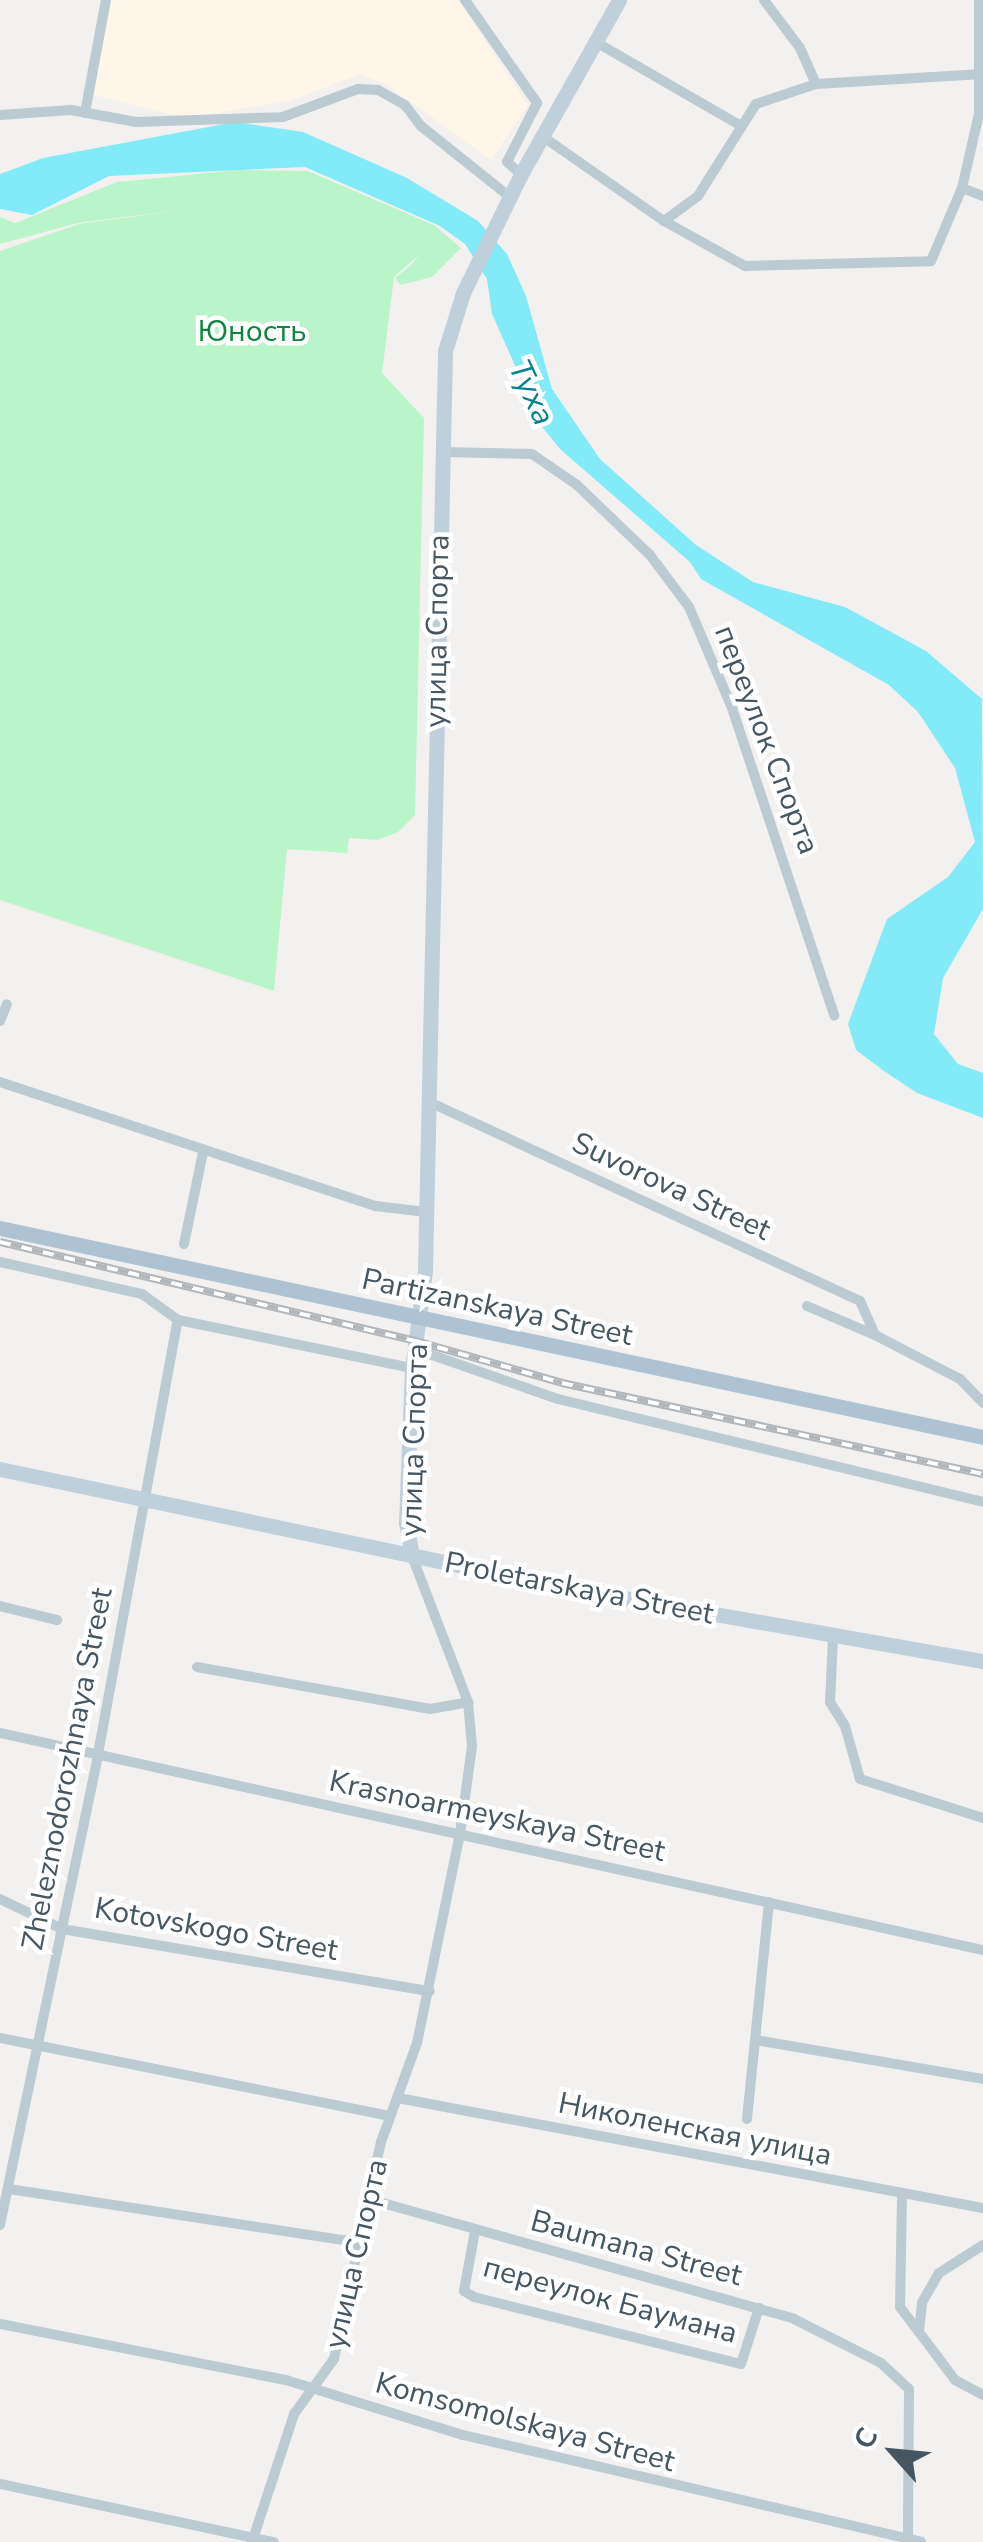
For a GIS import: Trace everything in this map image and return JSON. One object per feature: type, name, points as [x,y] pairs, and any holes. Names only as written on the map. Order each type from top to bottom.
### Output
[{"type":"main road","name":"Partizanskaya Street","points":[[0,1228],[420,1320],[983,1436]]},
{"type":"street","points":[[84,112],[106,0]]},
{"type":"street","points":[[465,0],[538,103],[506,162],[522,174]]},
{"type":"street","name":"улица Спорта","points":[[253,2539],[294,2414],[316,2391],[334,2359],[389,2116],[430,1991],[460,1834],[472,1746],[468,1702],[412,1556],[406,1523],[412,1368],[420,1320],[426,1212],[445,350],[464,293],[510,197],[619,0]]},
{"type":"street","points":[[764,0],[800,48],[816,84]]},
{"type":"street","points":[[542,136],[664,221],[745,266],[932,262],[962,188],[980,114],[979,0]]},
{"type":"street","points":[[594,41],[738,124]]},
{"type":"street","points":[[664,221],[698,196],[738,124],[756,104],[816,84],[982,74]]},
{"type":"street","points":[[0,115],[70,110],[136,122],[282,117],[358,88],[378,90],[405,105],[421,126],[510,197]]},
{"type":"street","points":[[962,188],[983,196]]},
{"type":"street","name":"переулок Спорта","points":[[443,452],[532,454],[577,485],[650,555],[688,607],[732,708],[834,1015]]},
{"type":"street","points":[[0,1021],[6,1004]]},
{"type":"street","points":[[0,1082],[376,1206],[426,1212]]},
{"type":"street","name":"Suvorova Street","points":[[427,1100],[860,1302],[875,1335]]},
{"type":"street","points":[[184,1244],[204,1152]]},
{"type":"street","points":[[0,1262],[142,1294],[178,1320],[412,1368]]},
{"type":"street","name":"Suvorova Street","points":[[807,1306],[960,1378],[983,1402]]},
{"type":"street","name":"Zheleznodorozhnaya Street","points":[[0,2225],[33,2045],[62,1929],[98,1754],[178,1320]]},
{"type":"street","name":"Partizanskaya Street","points":[[416,1349],[493,1371],[558,1399],[983,1502]]},
{"type":"street","name":"Proletarskaya Street","points":[[0,1470],[412,1556],[833,1637],[983,1661]]},
{"type":"street","points":[[0,1606],[57,1620]]},
{"type":"street","points":[[833,1637],[830,1702],[845,1726],[860,1779],[983,1818]]},
{"type":"street","points":[[197,1667],[430,1709],[468,1702]]},
{"type":"street","name":"Krasnoarmeyskaya Street","points":[[0,1733],[983,1950]]},
{"type":"street","name":"Kotovskogo Street","points":[[0,1899],[62,1929],[430,1991]]},
{"type":"street","points":[[748,2119],[769,1902]]},
{"type":"street","points":[[0,2038],[389,2116]]},
{"type":"street","points":[[755,2040],[983,2079]]},
{"type":"street","name":"Николенская улица","points":[[398,2098],[902,2196],[983,2208]]},
{"type":"street","points":[[0,2155],[14,2157]]},
{"type":"street","points":[[9,2189],[363,2243]]},
{"type":"street","points":[[902,2196],[900,2307],[954,2380],[983,2394]]},
{"type":"street","name":"Baumana Street","points":[[372,2200],[759,2308],[881,2364],[909,2388],[908,2539]]},
{"type":"street","name":"переулок Баумана","points":[[475,2231],[464,2291],[474,2297],[741,2364],[759,2308]]},
{"type":"street","points":[[918,2332],[922,2303],[939,2273],[983,2245]]},
{"type":"street","name":"Komsomolskaya Street","points":[[0,2324],[286,2380],[654,2484],[921,2542]]},
{"type":"street","points":[[0,2484],[274,2542]]},
{"type":"shaded area","points":[[111,0],[458,0],[528,105],[491,160],[386,84],[360,74],[290,101],[185,118],[93,95]]},
{"type":"green space","name":"Юность","points":[[239,170],[308,171],[434,225],[461,248],[432,277],[401,285],[395,278],[419,255],[394,277],[382,373],[424,418],[415,815],[398,832],[377,840],[349,838],[347,853],[287,849],[274,991],[0,900],[0,251],[79,224],[196,208],[78,223],[0,244],[0,217],[15,223],[117,182]]},
{"type":"water","name":"Туха","points":[[235,122],[303,132],[407,178],[478,221],[507,254],[526,296],[552,389],[600,459],[696,545],[753,582],[845,607],[926,651],[982,699],[983,909],[943,978],[934,1034],[958,1064],[983,1073],[983,1118],[917,1093],[884,1071],[856,1050],[848,1024],[887,919],[948,877],[975,842],[955,768],[918,712],[889,685],[701,579],[690,562],[560,449],[543,428],[492,314],[487,279],[465,244],[440,226],[305,167],[109,176],[32,215],[0,209],[0,174],[43,158]]},
{"type":"railway","points":[[0,1242],[416,1341],[562,1383],[983,1474]]}]
